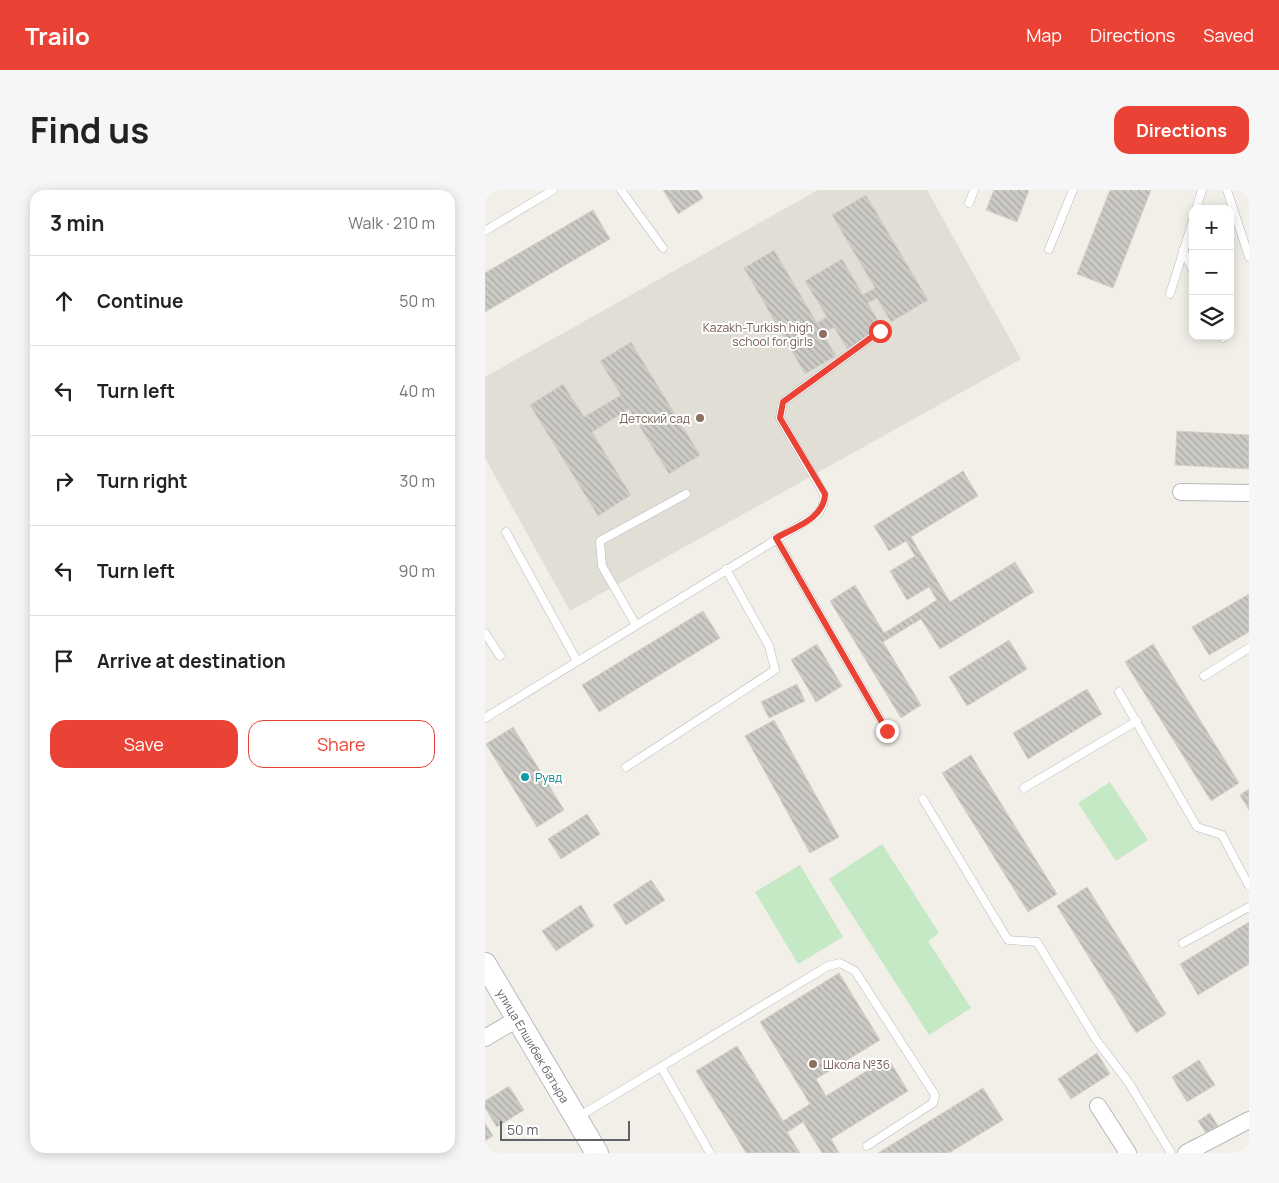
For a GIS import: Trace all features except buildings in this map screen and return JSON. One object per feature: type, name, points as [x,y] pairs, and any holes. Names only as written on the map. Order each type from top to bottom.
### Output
[{"type":"main road","name":"улица Елшибек батыра","points":[[485,964],[597,1153]]},
{"type":"street","points":[[1181,492],[1249,493]]},
{"type":"street","points":[[485,1038],[517,1019]]},
{"type":"street","points":[[1098,1106],[1128,1153]]},
{"type":"street","points":[[1186,1153],[1249,1120]]},
{"type":"lane","points":[[485,231],[553,190]]},
{"type":"lane","points":[[621,190],[663,248]]},
{"type":"lane","points":[[969,203],[974,190]]},
{"type":"lane","points":[[1049,249],[1073,190]]},
{"type":"lane","points":[[1197,205],[1202,190]]},
{"type":"lane","points":[[1227,190],[1249,257]]},
{"type":"lane","points":[[1170,294],[1189,232]]},
{"type":"lane","points":[[1183,250],[1189,263]]},
{"type":"lane","points":[[485,718],[725,569],[818,514],[825,494],[780,418],[783,402],[880,331]]},
{"type":"lane","points":[[636,624],[602,566],[600,541],[685,494]]},
{"type":"lane","points":[[506,532],[577,661]]},
{"type":"lane","points":[[776,538],[887,731]]},
{"type":"lane","points":[[626,767],[775,670],[769,646],[725,569]]},
{"type":"lane","points":[[485,633],[500,656]]},
{"type":"lane","points":[[1204,676],[1249,648]]},
{"type":"lane","points":[[1119,692],[1197,827],[1222,835],[1249,886]]},
{"type":"lane","points":[[1024,788],[1137,721]]},
{"type":"lane","points":[[923,799],[1008,940],[1037,942],[1097,1042],[1129,1083],[1171,1153]]},
{"type":"lane","points":[[1183,943],[1249,907]]},
{"type":"lane","points":[[577,1118],[828,966],[840,963],[855,971],[935,1095],[933,1102],[867,1146]]},
{"type":"lane","points":[[661,1067],[710,1153]]},
{"type":"shaded area","name":"Детский сад","points":[[818,190],[927,190],[1021,359],[570,611],[485,458],[485,377]]},
{"type":"green space","points":[[1110,782],[1148,840],[1116,861],[1078,803]]},
{"type":"green space","points":[[882,844],[939,933],[928,941],[971,1008],[929,1035],[829,879]]},
{"type":"green space","points":[[800,865],[843,937],[798,964],[755,892]]},
{"type":"place","name":"Kazakh-Turkish high school for girls","points":[[823,334]]},
{"type":"place","name":"Детский сад","points":[[700,418]]},
{"type":"place","name":"Рувд","points":[[525,777]]},
{"type":"place","name":"Школа №36","points":[[813,1064]]},
{"type":"route","points":[[880,331],[783,402],[780,418],[825,494],[823,505],[818,514],[776,538],[887,731]]}]
